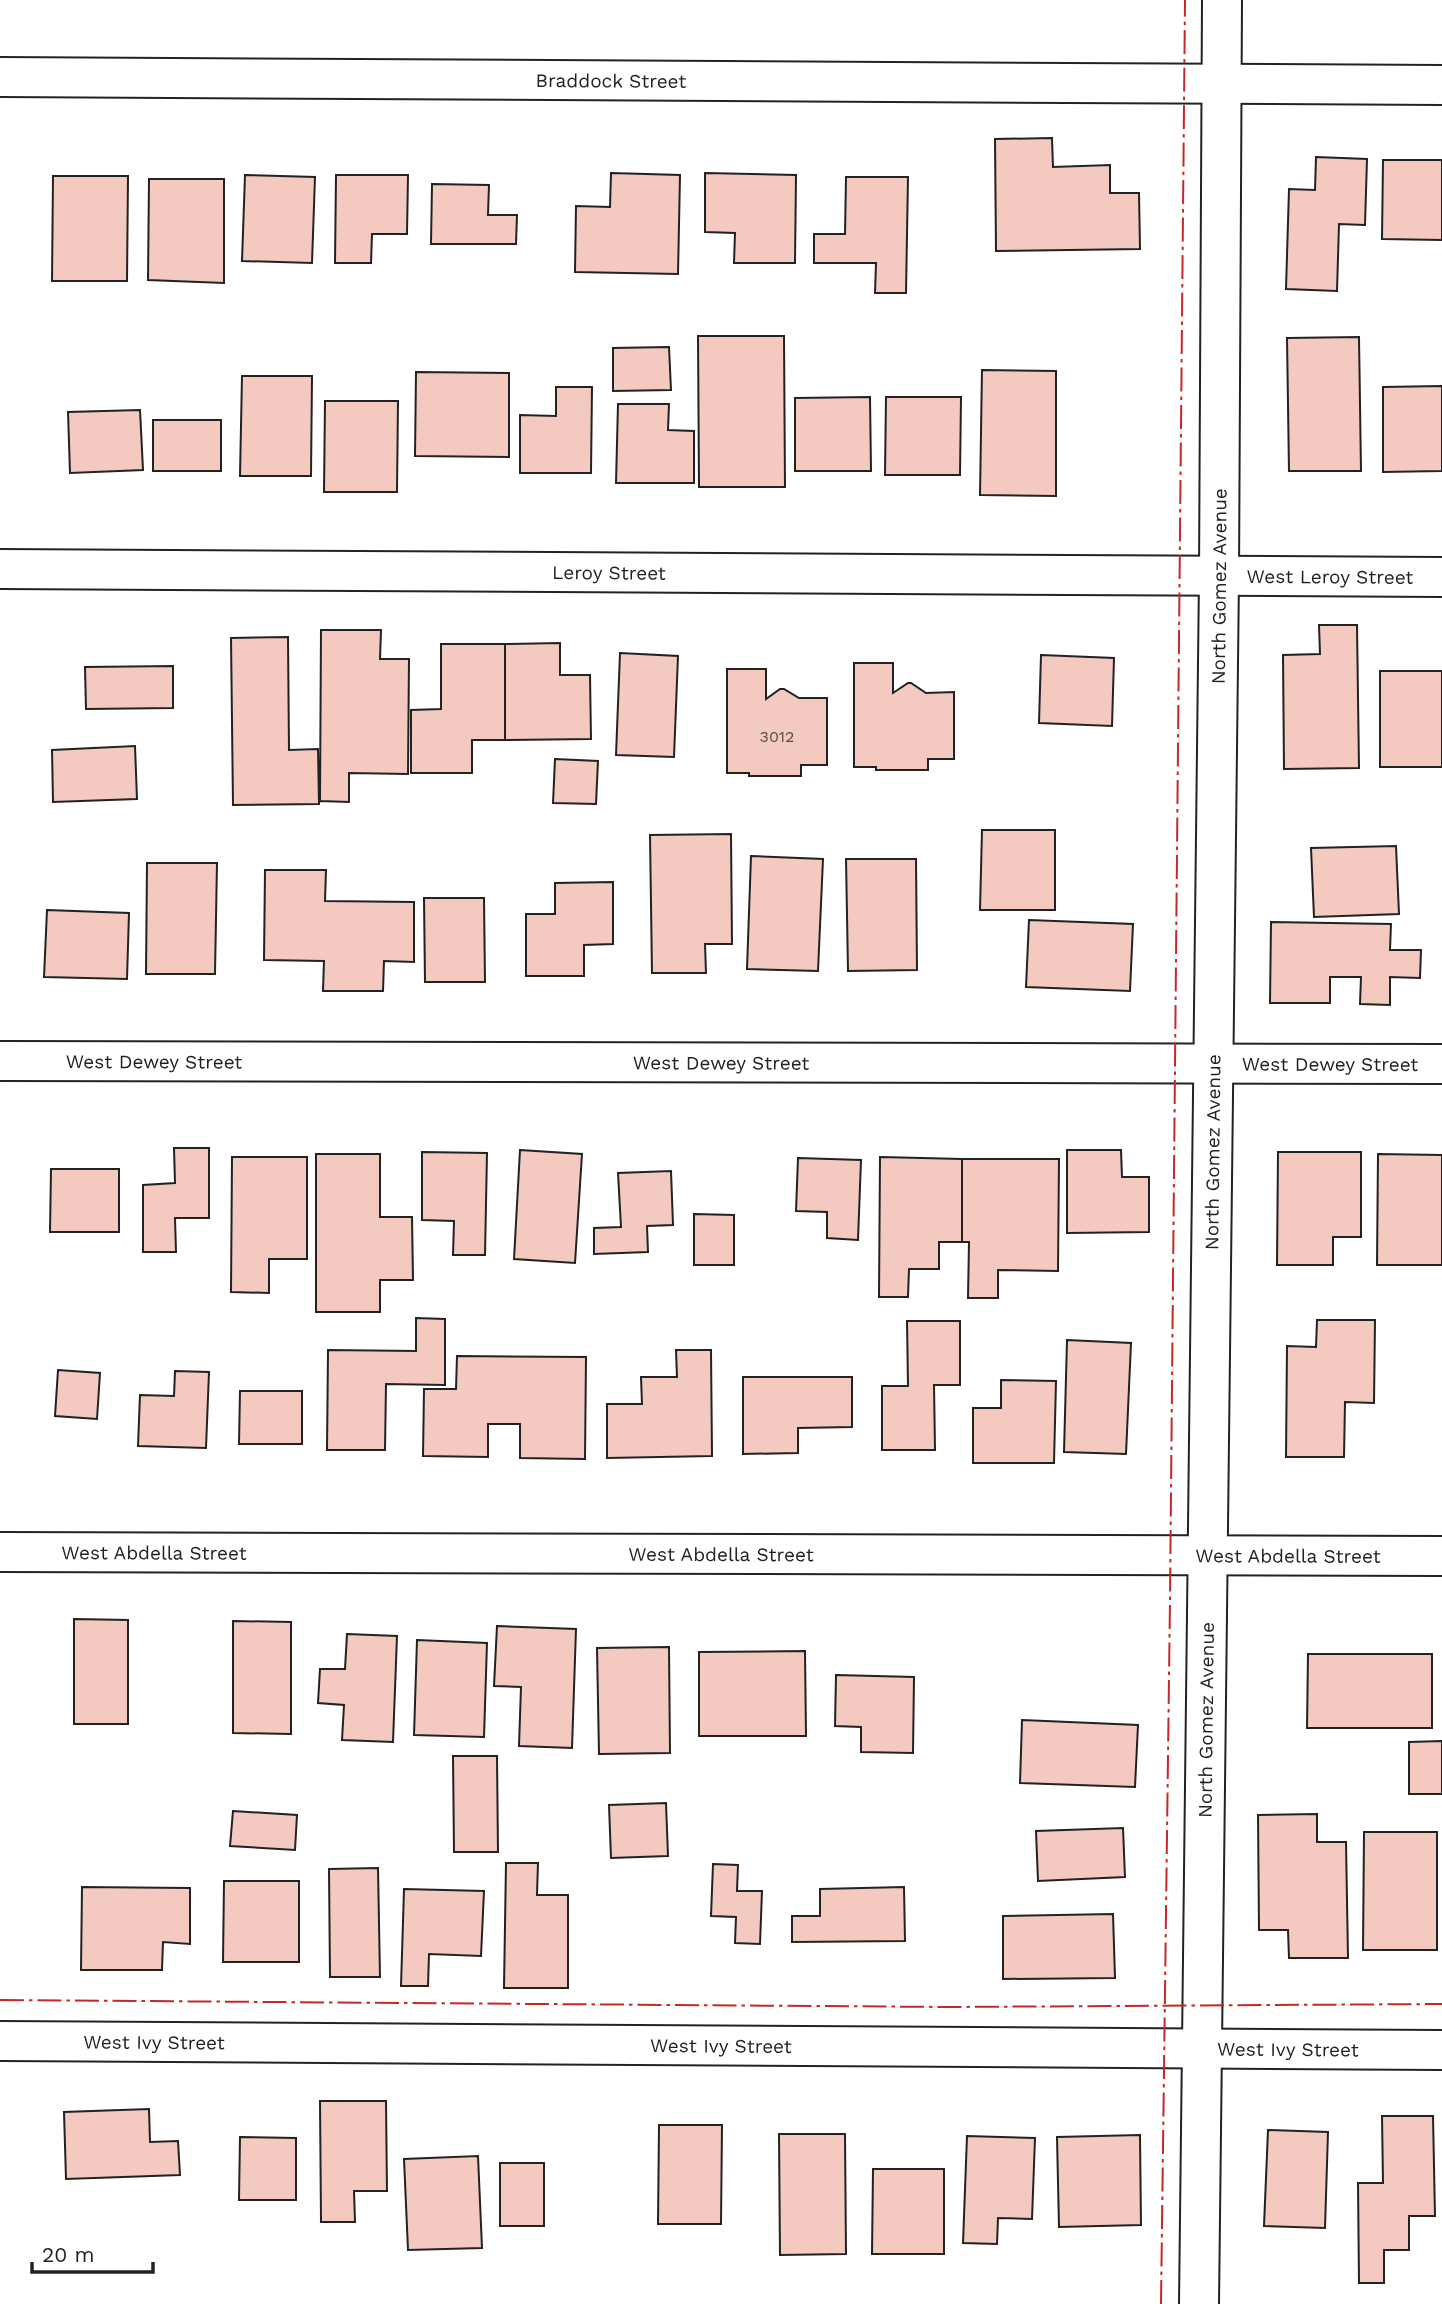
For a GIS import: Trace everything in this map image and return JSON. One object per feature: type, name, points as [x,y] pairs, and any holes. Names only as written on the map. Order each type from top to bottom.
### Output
[{"type":"street","name":"North Gomez Avenue","points":[[1199,2304],[1219,577],[1222,0]]},
{"type":"street","name":"Braddock Street","points":[[0,77],[1442,85]]},
{"type":"street","name":"Leroy Street","points":[[0,569],[1219,577]]},
{"type":"street","name":"West Leroy Street","points":[[1219,577],[1442,577]]},
{"type":"street","name":"West Dewey Street","points":[[0,1061],[1442,1064]]},
{"type":"street","name":"West Abdella Street","points":[[0,1552],[1442,1556]]},
{"type":"street","name":"West Ivy Street","points":[[0,2041],[1442,2050]]},
{"type":"building","points":[[1052,138],[1053,167],[1110,165],[1110,193],[1139,193],[1140,249],[996,251],[995,139]]},
{"type":"building","points":[[1316,157],[1367,159],[1365,225],[1339,224],[1337,291],[1286,289],[1289,189],[1315,190]]},
{"type":"building","points":[[1383,160],[1442,160],[1442,240],[1382,239]]},
{"type":"building","points":[[611,173],[680,175],[678,274],[575,272],[576,206],[610,207]]},
{"type":"building","points":[[705,173],[796,175],[795,263],[734,263],[735,233],[705,232]]},
{"type":"building","points":[[245,175],[315,177],[312,263],[242,261]]},
{"type":"building","points":[[336,175],[408,175],[407,234],[372,234],[371,263],[335,263]]},
{"type":"building","points":[[53,176],[128,176],[127,281],[52,281]]},
{"type":"building","points":[[846,177],[908,177],[906,293],[875,293],[876,263],[814,263],[814,234],[845,234]]},
{"type":"building","points":[[149,179],[224,179],[224,283],[148,280]]},
{"type":"building","points":[[432,184],[489,185],[488,215],[517,215],[516,244],[431,244]]},
{"type":"building","points":[[698,336],[784,336],[785,487],[699,487]]},
{"type":"building","points":[[1359,337],[1361,471],[1289,471],[1287,338]]},
{"type":"building","points":[[669,347],[671,390],[613,391],[613,348]]},
{"type":"building","points":[[982,370],[1056,371],[1056,496],[980,495]]},
{"type":"building","points":[[416,372],[509,373],[509,457],[415,456]]},
{"type":"building","points":[[242,376],[312,376],[311,476],[240,476]]},
{"type":"building","points":[[1442,386],[1442,471],[1383,472],[1383,387]]},
{"type":"building","points":[[556,387],[592,387],[591,473],[520,473],[520,415],[556,416]]},
{"type":"building","points":[[870,397],[871,471],[795,471],[795,398]]},
{"type":"building","points":[[886,397],[961,397],[960,475],[885,475]]},
{"type":"building","points":[[325,401],[398,401],[397,492],[324,492]]},
{"type":"building","points":[[618,404],[669,404],[668,430],[694,431],[694,483],[616,483]]},
{"type":"building","points":[[140,410],[143,470],[70,473],[68,412]]},
{"type":"building","points":[[153,420],[221,420],[221,471],[153,471]]},
{"type":"building","points":[[1319,625],[1357,625],[1359,768],[1284,769],[1283,655],[1320,654]]},
{"type":"building","points":[[321,630],[381,630],[380,659],[409,659],[408,774],[349,773],[349,802],[320,801]]},
{"type":"building","points":[[288,637],[289,750],[318,749],[319,804],[233,805],[231,638]]},
{"type":"building","points":[[560,643],[560,675],[590,675],[591,739],[505,740],[505,644]]},
{"type":"building","points":[[441,644],[505,644],[505,740],[472,740],[472,773],[411,773],[411,710],[441,709]]},
{"type":"building","points":[[620,653],[678,656],[674,757],[616,755]]},
{"type":"building","points":[[1041,655],[1114,658],[1112,726],[1039,723]]},
{"type":"building","points":[[854,663],[893,663],[893,693],[908,683],[926,693],[954,692],[954,759],[928,759],[928,770],[876,770],[876,767],[854,767]]},
{"type":"building","points":[[173,666],[173,708],[86,709],[85,667]]},
{"type":"building","points":[[727,669],[766,669],[766,699],[780,689],[799,698],[827,698],[827,765],[801,765],[801,776],[749,776],[749,773],[727,773]]},
{"type":"building","points":[[1380,671],[1442,671],[1442,767],[1380,767]]},
{"type":"building","points":[[135,746],[137,799],[53,802],[52,750]]},
{"type":"building","points":[[555,759],[598,761],[596,804],[553,803]]},
{"type":"building","points":[[982,830],[1055,830],[1055,910],[980,910]]},
{"type":"building","points":[[731,834],[732,944],[705,944],[706,973],[652,973],[650,835]]},
{"type":"building","points":[[1396,846],[1399,914],[1314,917],[1311,848]]},
{"type":"building","points":[[751,856],[823,859],[818,971],[747,969]]},
{"type":"building","points":[[846,859],[916,859],[917,970],[848,971]]},
{"type":"building","points":[[147,863],[217,863],[215,974],[146,974]]},
{"type":"building","points":[[265,870],[326,870],[325,901],[414,902],[414,962],[384,961],[383,991],[323,991],[324,961],[264,960]]},
{"type":"building","points":[[613,882],[613,944],[584,945],[584,976],[526,976],[526,914],[555,914],[555,883]]},
{"type":"building","points":[[424,898],[484,898],[485,982],[425,982]]},
{"type":"building","points":[[47,910],[129,913],[127,979],[44,977]]},
{"type":"building","points":[[1029,920],[1133,924],[1130,991],[1026,987]]},
{"type":"building","points":[[1271,922],[1391,924],[1390,950],[1421,950],[1420,978],[1390,977],[1390,1005],[1360,1004],[1361,977],[1330,977],[1330,1003],[1270,1003]]},
{"type":"building","points":[[174,1148],[209,1148],[209,1218],[175,1218],[176,1252],[143,1252],[143,1185],[175,1183]]},
{"type":"building","points":[[520,1150],[582,1154],[575,1263],[514,1259]]},
{"type":"building","points":[[1067,1150],[1121,1150],[1122,1177],[1149,1177],[1149,1232],[1067,1233]]},
{"type":"building","points":[[422,1152],[487,1153],[485,1255],[453,1255],[454,1221],[422,1220]]},
{"type":"building","points":[[1278,1152],[1361,1152],[1361,1237],[1333,1237],[1333,1265],[1277,1265]]},
{"type":"building","points":[[316,1154],[380,1154],[380,1217],[412,1217],[413,1280],[380,1280],[380,1312],[316,1312]]},
{"type":"building","points":[[1378,1154],[1442,1155],[1442,1265],[1377,1265]]},
{"type":"building","points":[[232,1157],[307,1157],[307,1259],[269,1259],[269,1293],[231,1292]]},
{"type":"building","points":[[880,1157],[962,1159],[962,1242],[939,1242],[939,1269],[909,1269],[908,1297],[879,1297]]},
{"type":"building","points":[[798,1158],[861,1160],[858,1240],[827,1238],[827,1212],[796,1211]]},
{"type":"building","points":[[962,1159],[1059,1159],[1058,1271],[998,1270],[998,1298],[968,1298],[969,1242],[962,1242]]},
{"type":"building","points":[[51,1169],[119,1169],[119,1232],[50,1232]]},
{"type":"building","points":[[671,1171],[673,1225],[647,1226],[648,1252],[594,1254],[594,1228],[621,1227],[618,1173]]},
{"type":"building","points":[[694,1214],[734,1215],[734,1265],[694,1265]]},
{"type":"building","points":[[416,1318],[445,1319],[445,1385],[386,1384],[385,1450],[327,1450],[328,1350],[416,1351]]},
{"type":"building","points":[[1317,1320],[1375,1320],[1374,1403],[1345,1402],[1344,1457],[1286,1457],[1287,1346],[1316,1347]]},
{"type":"building","points":[[907,1321],[960,1321],[960,1385],[934,1385],[935,1450],[882,1450],[882,1386],[908,1386]]},
{"type":"building","points":[[1067,1340],[1131,1343],[1126,1454],[1064,1452]]},
{"type":"building","points":[[676,1350],[711,1350],[712,1456],[607,1458],[607,1404],[642,1404],[641,1377],[677,1377]]},
{"type":"building","points":[[457,1356],[586,1357],[585,1459],[520,1458],[520,1424],[488,1424],[488,1457],[423,1456],[424,1389],[456,1389]]},
{"type":"building","points":[[58,1370],[100,1373],[97,1419],[55,1416]]},
{"type":"building","points":[[175,1371],[209,1372],[206,1448],[138,1446],[140,1395],[174,1396]]},
{"type":"building","points":[[743,1377],[852,1377],[852,1427],[798,1428],[798,1453],[743,1454]]},
{"type":"building","points":[[1001,1380],[1056,1381],[1054,1463],[973,1463],[973,1408],[1001,1408]]},
{"type":"building","points":[[240,1391],[302,1391],[302,1444],[239,1444]]},
{"type":"building","points":[[74,1619],[128,1620],[128,1724],[74,1724]]},
{"type":"building","points":[[233,1621],[291,1622],[291,1734],[233,1733]]},
{"type":"building","points":[[497,1626],[576,1629],[572,1748],[519,1746],[521,1687],[494,1686]]},
{"type":"building","points":[[347,1634],[397,1636],[393,1742],[342,1740],[344,1705],[318,1703],[320,1669],[345,1669]]},
{"type":"building","points":[[417,1640],[487,1643],[484,1737],[414,1735]]},
{"type":"building","points":[[669,1647],[670,1753],[599,1754],[597,1648]]},
{"type":"building","points":[[805,1651],[806,1736],[699,1736],[699,1652]]},
{"type":"building","points":[[1308,1654],[1432,1654],[1432,1728],[1307,1728]]},
{"type":"building","points":[[836,1675],[914,1677],[913,1753],[861,1752],[861,1727],[835,1726]]},
{"type":"building","points":[[1022,1720],[1138,1725],[1135,1787],[1020,1783]]},
{"type":"building","points":[[1442,1741],[1442,1794],[1409,1794],[1409,1742]]},
{"type":"building","points":[[453,1756],[497,1756],[498,1852],[454,1852]]},
{"type":"building","points":[[666,1803],[668,1856],[611,1858],[609,1805]]},
{"type":"building","points":[[233,1811],[297,1815],[295,1850],[230,1846]]},
{"type":"building","points":[[1317,1814],[1317,1842],[1346,1842],[1348,1958],[1289,1958],[1288,1930],[1259,1930],[1258,1815]]},
{"type":"building","points":[[1123,1828],[1125,1877],[1038,1881],[1036,1831]]},
{"type":"building","points":[[1364,1832],[1437,1832],[1437,1950],[1363,1950]]},
{"type":"building","points":[[506,1863],[538,1863],[537,1895],[568,1895],[568,1988],[504,1988]]},
{"type":"building","points":[[713,1864],[738,1865],[737,1891],[762,1891],[760,1944],[735,1943],[736,1917],[711,1916]]},
{"type":"building","points":[[378,1868],[380,1977],[330,1977],[329,1869]]},
{"type":"building","points":[[224,1881],[299,1881],[299,1962],[223,1962]]},
{"type":"building","points":[[82,1887],[190,1888],[190,1944],[163,1942],[162,1970],[81,1970]]},
{"type":"building","points":[[904,1887],[905,1941],[792,1942],[792,1916],[820,1916],[820,1889]]},
{"type":"building","points":[[404,1889],[484,1891],[481,1956],[429,1954],[428,1986],[401,1986]]},
{"type":"building","points":[[1113,1914],[1115,1978],[1003,1979],[1003,1916]]},
{"type":"building","points":[[320,2101],[386,2101],[387,2191],[354,2191],[355,2222],[321,2222]]},
{"type":"building","points":[[149,2109],[150,2142],[178,2141],[180,2175],[66,2179],[64,2112]]},
{"type":"building","points":[[1382,2116],[1433,2116],[1435,2216],[1409,2216],[1409,2250],[1384,2250],[1384,2283],[1359,2283],[1358,2183],[1383,2183]]},
{"type":"building","points":[[659,2125],[722,2125],[721,2224],[658,2224]]},
{"type":"building","points":[[1268,2130],[1328,2132],[1325,2228],[1264,2226]]},
{"type":"building","points":[[779,2134],[845,2134],[846,2254],[780,2255]]},
{"type":"building","points":[[1140,2135],[1141,2225],[1059,2227],[1057,2137]]},
{"type":"building","points":[[967,2136],[1035,2138],[1032,2219],[998,2218],[997,2244],[963,2243]]},
{"type":"building","points":[[240,2137],[296,2138],[296,2200],[239,2200]]},
{"type":"building","points":[[478,2156],[482,2248],[408,2250],[404,2159]]},
{"type":"building","points":[[500,2163],[544,2163],[544,2226],[500,2226]]},
{"type":"building","points":[[873,2169],[944,2169],[944,2254],[872,2254]]},
{"type":"power","points":[[1161,2304],[1185,0]]},
{"type":"power","points":[[0,2000],[948,2007],[1442,2004]]}]
